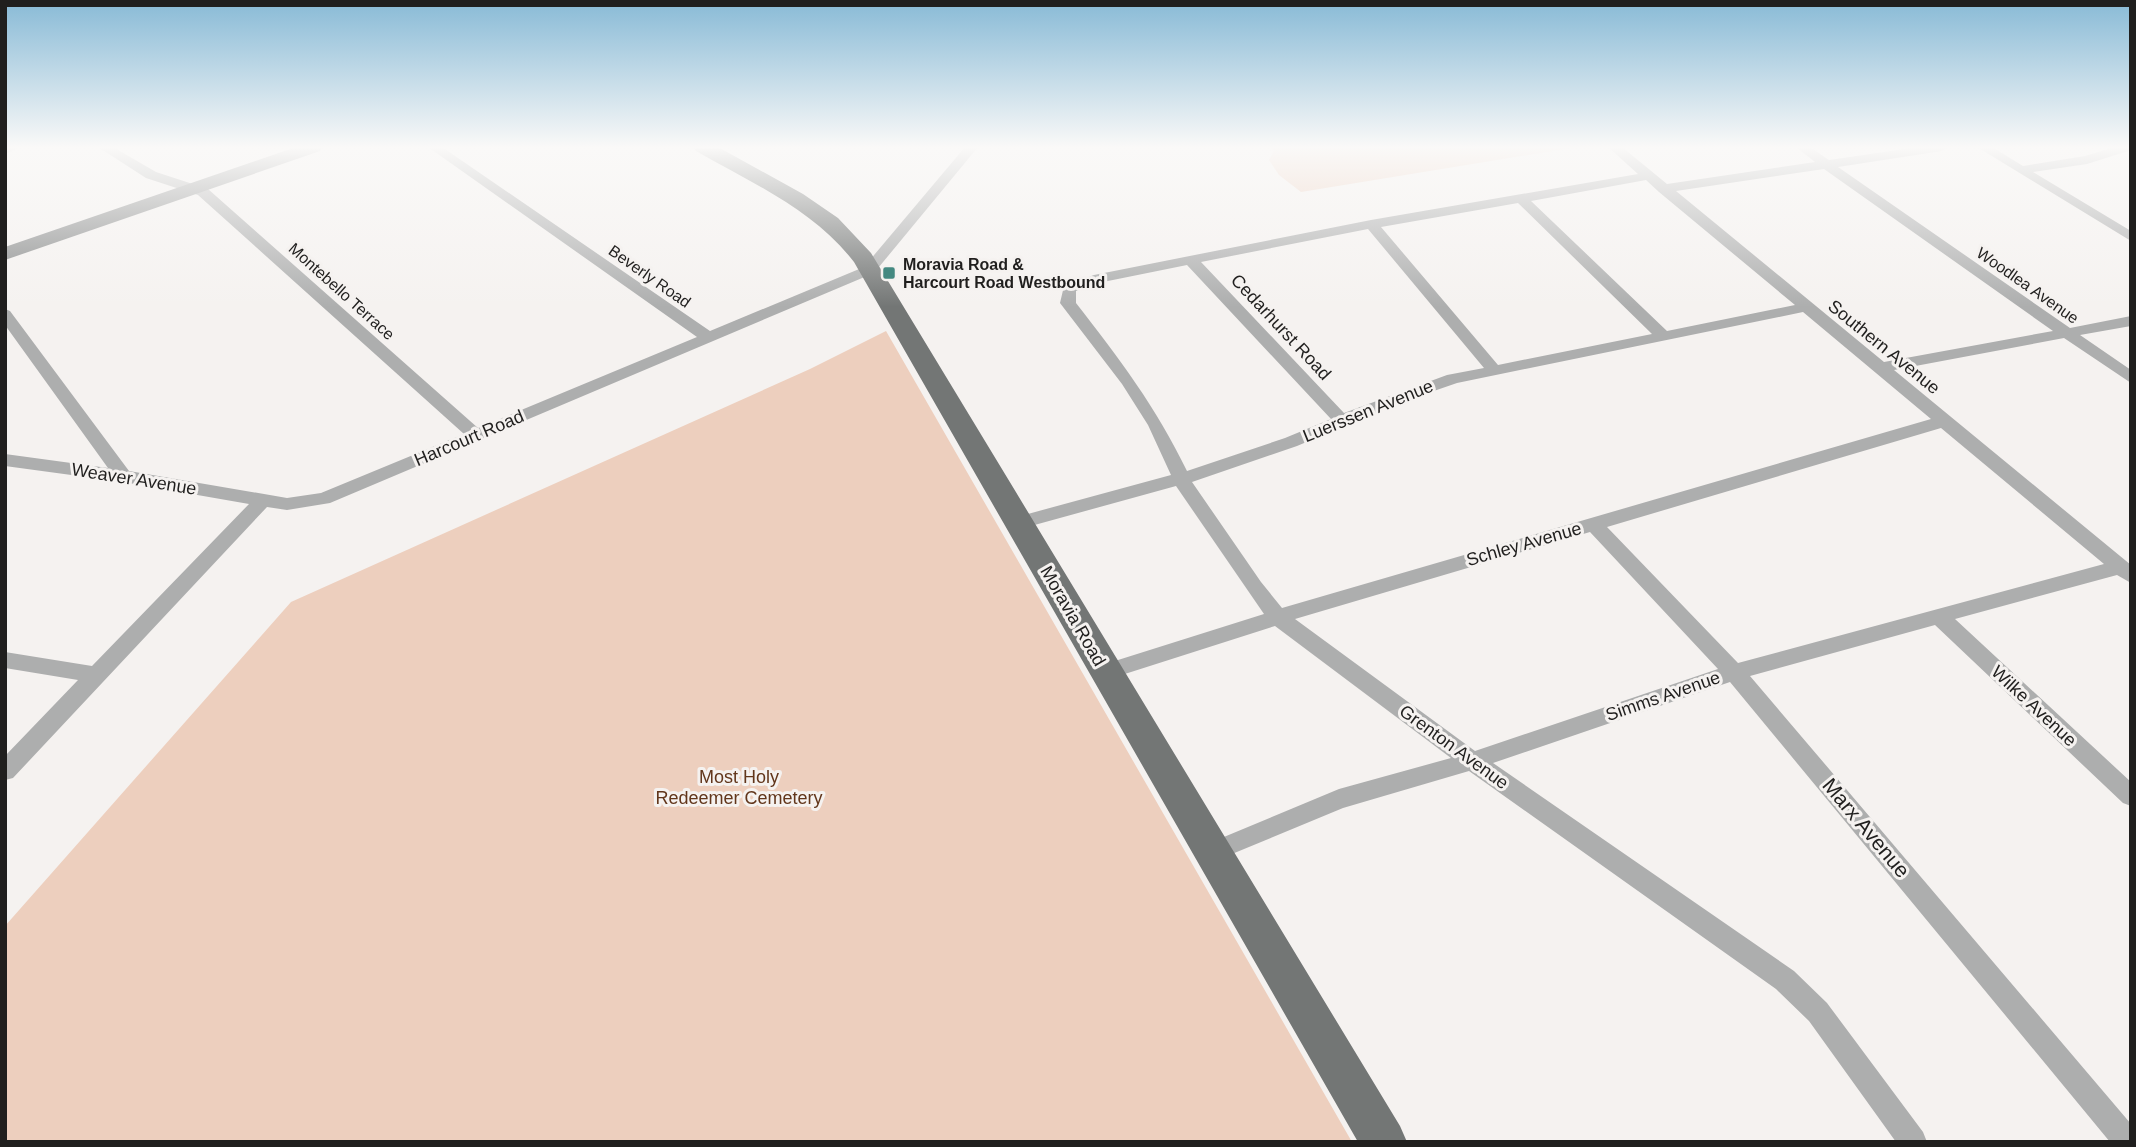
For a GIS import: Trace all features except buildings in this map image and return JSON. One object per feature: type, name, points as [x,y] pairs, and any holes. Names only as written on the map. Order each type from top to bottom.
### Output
[{"type":"main road","points":[[5,242],[126,201]]},
{"type":"main road","points":[[5,254],[159,201]]},
{"type":"main road","name":"Moravia Road","points":[[795,201],[821,216],[845,237],[869,270],[1105,671],[1215,851],[1384,1142]]},
{"type":"street","name":"Montebello Terrace","points":[[213,201],[476,435]]},
{"type":"street","name":"Beverly Road","points":[[511,201],[709,338]]},
{"type":"street","name":"Harcourt Road","points":[[262,501],[296,504],[324,499],[869,270],[927,201]]},
{"type":"street","points":[[1069,289],[1094,279],[1371,224],[1506,201]]},
{"type":"street","points":[[1523,201],[1664,336]]},
{"type":"street","name":"Southern Avenue","points":[[1678,201],[2125,572]]},
{"type":"street","name":"Woodlea Avenue","points":[[1880,201],[2131,378]]},
{"type":"street","points":[[2071,201],[2131,237]]},
{"type":"street","points":[[1371,224],[1494,370]]},
{"type":"street","name":"Cedarhurst Road","points":[[1191,260],[1343,422]]},
{"type":"street","name":"Grenton Avenue","points":[[1069,289],[1068,303],[1071,309],[1129,382],[1184,478],[1186,488],[1278,617],[1472,761],[1785,980],[1834,1032],[1913,1142]]},
{"type":"street","name":"Luerssen Avenue","points":[[1020,523],[1184,478],[1343,422],[1424,387],[1494,370],[1806,307]]},
{"type":"street","points":[[5,314],[123,476]]},
{"type":"street","points":[[1880,368],[2131,321]]},
{"type":"street","name":"Schley Avenue","points":[[1105,671],[1593,523],[1944,421]]},
{"type":"street","name":"Weaver Avenue","points":[[5,460],[123,476],[262,501]]},
{"type":"street","points":[[5,771],[262,501]]},
{"type":"street","name":"Marx Avenue","points":[[1593,523],[1734,672],[2129,1142]]},
{"type":"street","name":"Simms Avenue","points":[[1215,851],[1339,799],[1472,761],[1734,672],[1938,616],[2125,572]]},
{"type":"street","name":"Wilke Avenue","points":[[1938,616],[2131,796]]},
{"type":"street","points":[[5,660],[95,675]]},
{"type":"green space","name":"Most Holy Redeemer Cemetery","points":[[886,331],[1352,1142],[5,1142],[5,926],[291,602],[810,369]]},
{"type":"place","name":"Moravia Road & Harcourt Road Westbound","points":[[889,273]]}]
